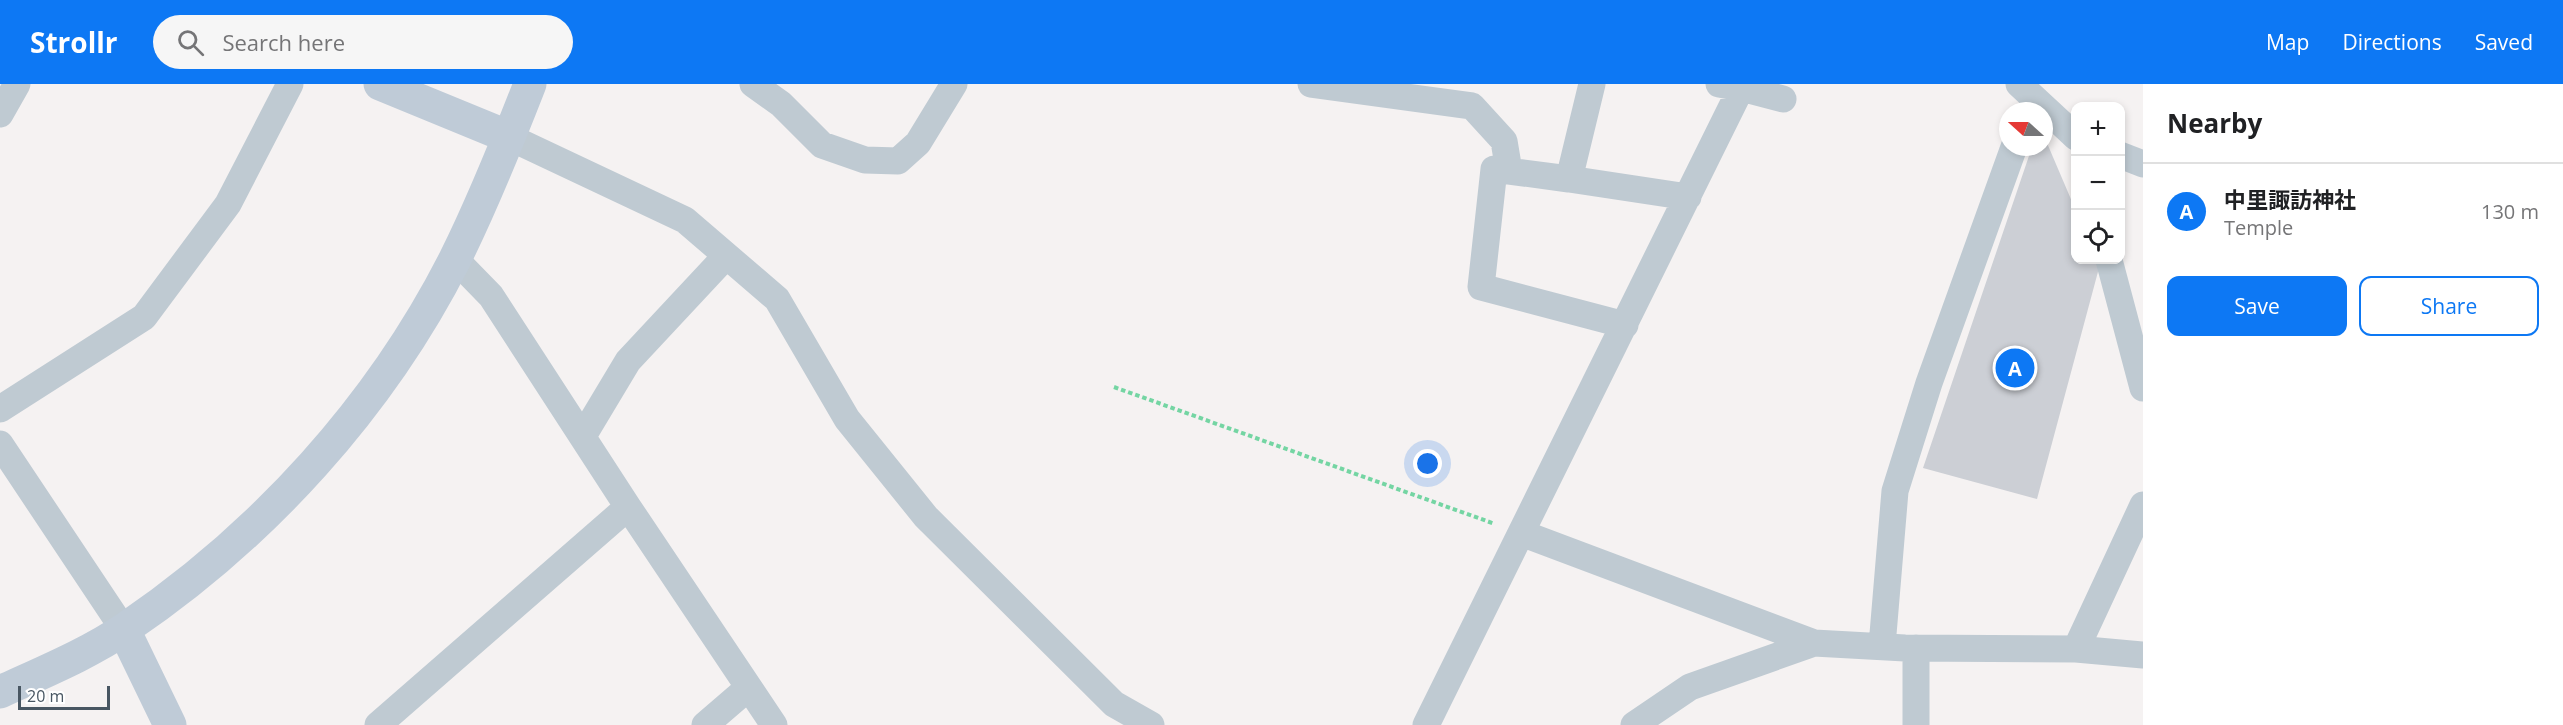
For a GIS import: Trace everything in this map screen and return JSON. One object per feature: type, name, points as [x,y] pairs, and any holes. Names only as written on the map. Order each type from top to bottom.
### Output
[{"type":"street","points":[[0,114],[17,84]]},
{"type":"street","points":[[0,409],[144,317],[228,204],[290,84]]},
{"type":"street","points":[[380,84],[509,137],[685,220],[777,299],[847,419],[926,518],[1114,704],[1151,725]]},
{"type":"street","points":[[0,692],[124,630],[204,570],[290,490],[379,382],[420,320],[455,259],[530,84]]},
{"type":"street","points":[[753,84],[781,104],[822,145],[865,160],[898,161],[918,143],[954,84]]},
{"type":"street","points":[[1311,84],[1472,106],[1504,141],[1509,171]]},
{"type":"street","points":[[1569,179],[1592,84]]},
{"type":"street","points":[[1426,725],[1688,197],[1734,86],[1783,99]]},
{"type":"street","points":[[2026,98],[2071,133]]},
{"type":"street","points":[[1882,646],[1895,491],[1929,383],[2011,156]]},
{"type":"street","points":[[2123,156],[2143,164]]},
{"type":"street","points":[[1625,325],[1481,287],[1494,169],[1688,197]]},
{"type":"street","points":[[583,436],[628,361],[726,256]]},
{"type":"street","points":[[455,259],[491,296],[627,507],[774,725]]},
{"type":"street","points":[[2110,264],[2143,388]]},
{"type":"street","points":[[0,444],[124,630],[170,725]]},
{"type":"street","points":[[2076,650],[2143,505]]},
{"type":"street","points":[[378,725],[627,507]]},
{"type":"street","points":[[1521,533],[1814,643],[1916,648],[2076,650],[2143,655]]},
{"type":"street","points":[[1634,725],[1690,687],[1814,643]]},
{"type":"street","points":[[1916,648],[1916,725]]},
{"type":"street","points":[[705,725],[748,688]]},
{"type":"path","points":[[1114,387],[1521,533]]},
{"type":"building","points":[[2029,156],[2053,156],[2071,199],[2071,264],[2098,264],[2099,268],[2037,499],[1923,468]]},
{"type":"place","name":"中里諏訪神社","points":[[2015,368]]}]
